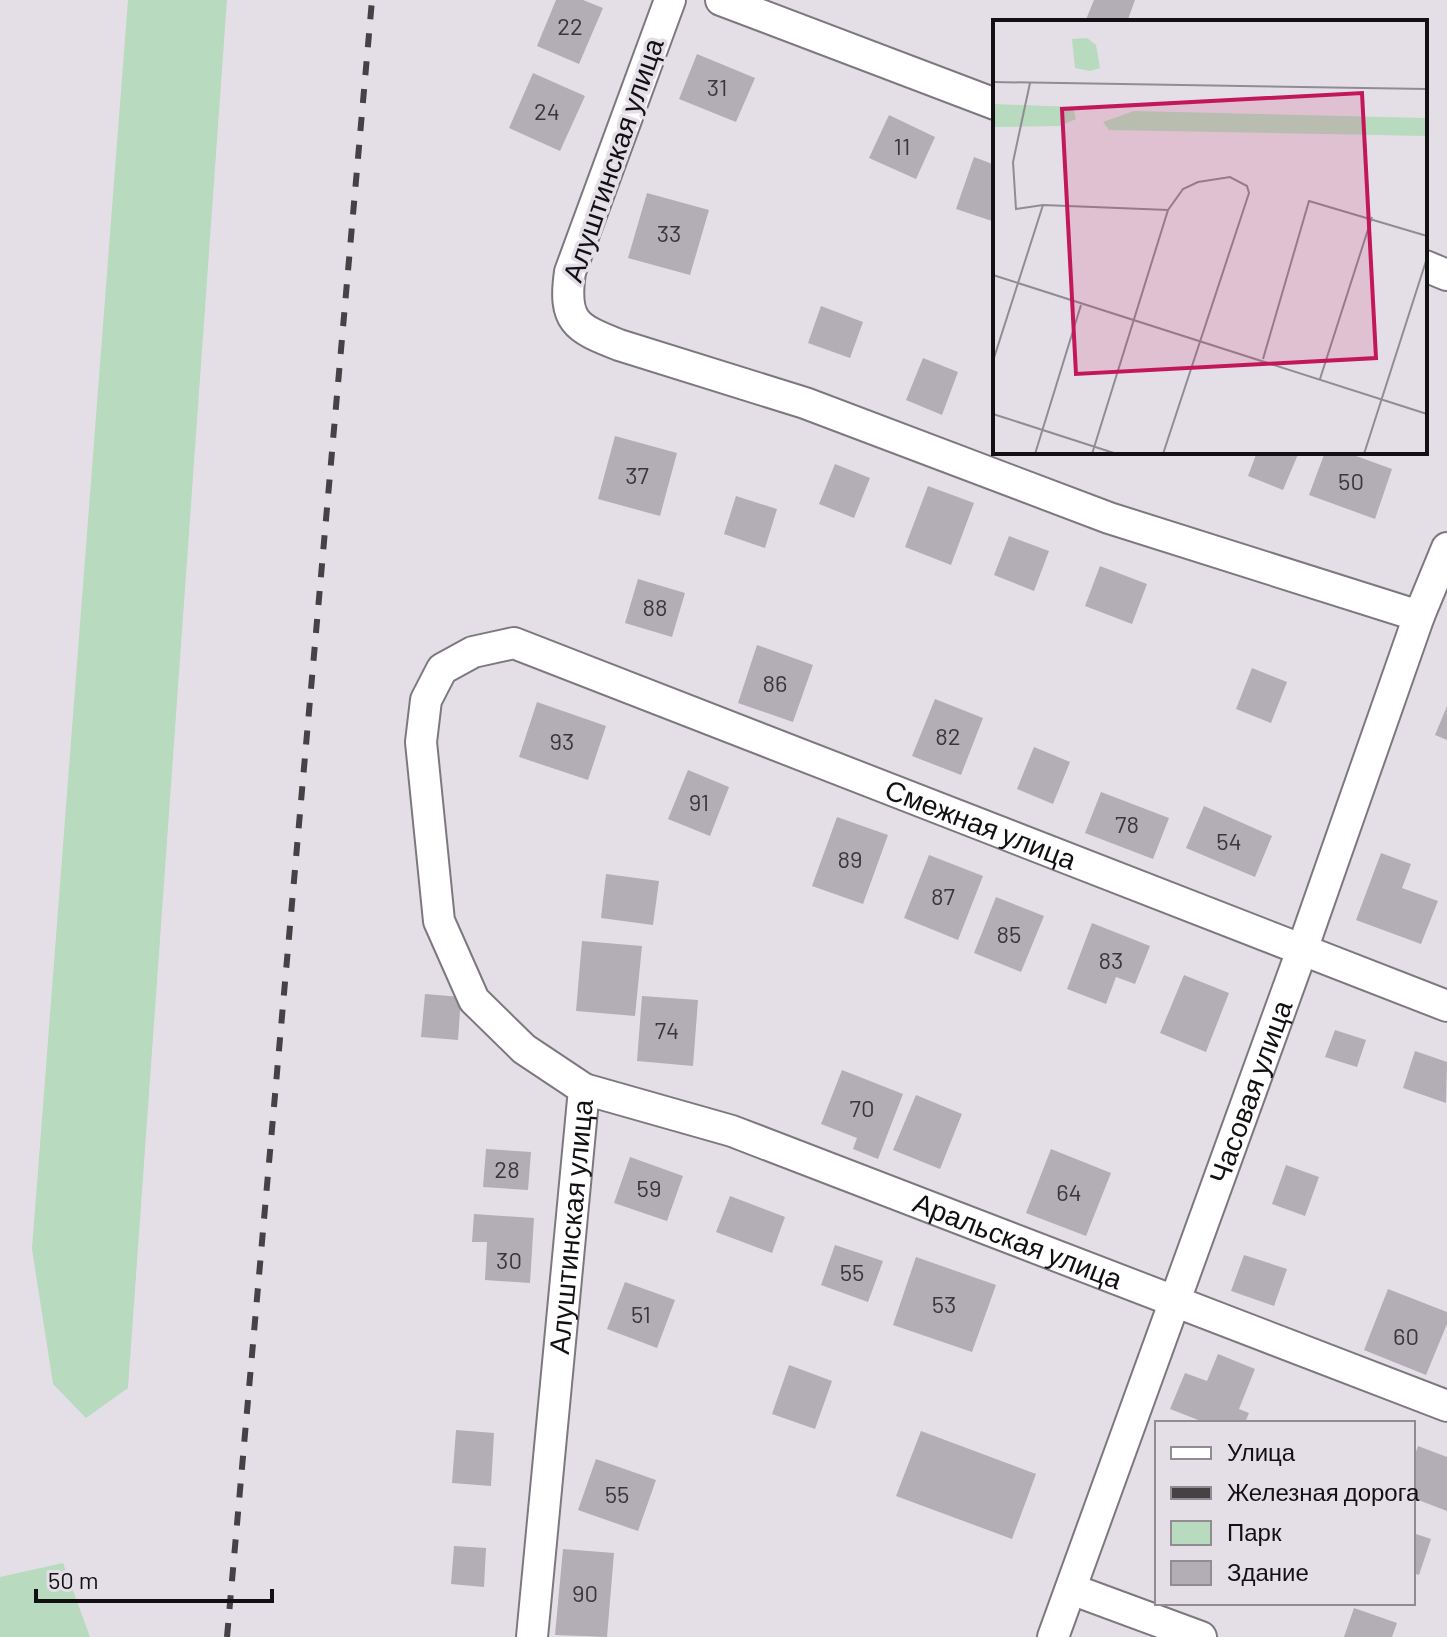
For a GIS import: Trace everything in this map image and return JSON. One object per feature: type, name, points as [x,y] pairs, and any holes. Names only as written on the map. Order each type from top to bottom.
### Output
[{"type":"street","name":"Алуштинская улица","points":[[670,0],[570,272],[566,300],[574,321],[593,335],[619,345],[805,403],[1109,518],[1419,616]]},
{"type":"street","points":[[721,0],[993,103]]},
{"type":"street","points":[[1427,267],[1447,275]]},
{"type":"street","name":"Часовая улица","points":[[1053,1637],[1302,950],[1419,616],[1447,548]]},
{"type":"street","name":"Алуштинская улица","points":[[514,643],[473,652],[442,669],[426,700],[421,742],[439,921],[474,1000],[524,1049],[584,1089],[532,1637]]},
{"type":"street","name":"Смежная улица","points":[[514,643],[1447,1006]]},
{"type":"street","name":"Аральская улица","points":[[584,1089],[732,1131],[1447,1406]]},
{"type":"street","points":[[1071,1589],[1201,1637]]},
{"type":"green space","points":[[128,0],[227,0],[128,1388],[86,1418],[53,1384],[32,1249]]},
{"type":"green space","points":[[63,1563],[90,1637],[0,1637],[0,1577]]},
{"type":"building","points":[[556,0],[583,0],[603,8],[579,64],[537,46]]},
{"type":"building","points":[[1094,0],[1135,0],[1128,20],[1086,20]]},
{"type":"building","points":[[697,54],[755,78],[736,122],[679,99]]},
{"type":"building","points":[[533,73],[585,96],[560,151],[509,128]]},
{"type":"building","points":[[889,115],[935,137],[916,179],[869,158]]},
{"type":"building","points":[[974,157],[993,164],[993,221],[956,209]]},
{"type":"building","points":[[647,193],[709,210],[690,275],[628,258]]},
{"type":"building","points":[[821,306],[863,322],[850,358],[808,343]]},
{"type":"building","points":[[923,358],[958,372],[942,415],[906,400]]},
{"type":"building","points":[[615,436],[677,453],[660,516],[598,499]]},
{"type":"building","points":[[1256,454],[1298,454],[1283,490],[1248,476]]},
{"type":"building","points":[[1324,454],[1351,454],[1392,469],[1375,519],[1309,495]]},
{"type":"building","points":[[835,464],[870,478],[854,518],[819,504]]},
{"type":"building","points":[[928,486],[974,503],[951,565],[905,547]]},
{"type":"building","points":[[736,496],[777,509],[765,548],[724,534]]},
{"type":"building","points":[[1009,536],[1049,551],[1034,591],[994,575]]},
{"type":"building","points":[[1100,566],[1147,584],[1132,624],[1085,606]]},
{"type":"building","points":[[638,579],[685,593],[672,637],[625,623]]},
{"type":"building","points":[[757,645],[813,665],[793,722],[738,703]]},
{"type":"building","points":[[1252,668],[1287,682],[1271,723],[1236,709]]},
{"type":"building","points":[[935,699],[983,718],[961,775],[912,756]]},
{"type":"building","points":[[537,702],[606,726],[588,780],[519,757]]},
{"type":"building","points":[[1447,706],[1447,740],[1435,735]]},
{"type":"building","points":[[1034,747],[1070,762],[1053,804],[1017,789]]},
{"type":"building","points":[[688,770],[729,787],[710,836],[668,819]]},
{"type":"building","points":[[1101,792],[1169,818],[1153,859],[1085,833]]},
{"type":"building","points":[[1204,806],[1272,836],[1255,877],[1186,848]]},
{"type":"building","points":[[837,817],[888,835],[863,904],[812,886]]},
{"type":"building","points":[[1381,853],[1411,864],[1402,888],[1438,901],[1421,944],[1356,920]]},
{"type":"building","points":[[929,855],[983,876],[958,940],[904,918]]},
{"type":"building","points":[[606,874],[659,881],[653,925],[601,918]]},
{"type":"building","points":[[996,897],[1044,916],[1021,972],[974,953]]},
{"type":"building","points":[[1092,923],[1150,946],[1135,984],[1116,977],[1106,1004],[1067,989]]},
{"type":"building","points":[[582,941],[642,946],[635,1016],[576,1011]]},
{"type":"building","points":[[1184,975],[1229,993],[1206,1052],[1160,1033]]},
{"type":"building","points":[[425,994],[461,997],[458,1040],[421,1037]]},
{"type":"building","points":[[642,996],[698,1000],[693,1066],[637,1061]]},
{"type":"building","points":[[1335,1030],[1366,1040],[1357,1067],[1325,1057]]},
{"type":"building","points":[[1415,1051],[1447,1062],[1446,1103],[1403,1088]]},
{"type":"building","points":[[842,1070],[903,1094],[878,1159],[853,1149],[857,1138],[821,1124]]},
{"type":"building","points":[[916,1095],[962,1114],[940,1169],[893,1150]]},
{"type":"building","points":[[486,1149],[531,1152],[528,1190],[483,1187]]},
{"type":"building","points":[[1051,1149],[1111,1173],[1086,1236],[1026,1213]]},
{"type":"building","points":[[630,1157],[683,1176],[667,1221],[614,1203]]},
{"type":"building","points":[[1286,1165],[1319,1177],[1305,1216],[1272,1204]]},
{"type":"building","points":[[730,1196],[785,1217],[772,1253],[716,1232]]},
{"type":"building","points":[[474,1214],[534,1218],[530,1283],[485,1280],[487,1242],[472,1242]]},
{"type":"building","points":[[835,1245],[883,1261],[868,1302],[821,1285]]},
{"type":"building","points":[[1244,1255],[1287,1269],[1274,1306],[1231,1291]]},
{"type":"building","points":[[916,1257],[996,1285],[972,1352],[893,1325]]},
{"type":"building","points":[[625,1282],[675,1300],[657,1348],[607,1329]]},
{"type":"building","points":[[1388,1289],[1447,1312],[1447,1324],[1426,1375],[1364,1350]]},
{"type":"building","points":[[1218,1354],[1255,1369],[1239,1409],[1249,1413],[1246,1421],[1201,1421],[1170,1409],[1185,1373],[1207,1381]]},
{"type":"building","points":[[789,1365],[832,1381],[815,1429],[772,1414]]},
{"type":"building","points":[[456,1430],[494,1433],[491,1486],[452,1483]]},
{"type":"building","points":[[921,1431],[1036,1474],[1012,1539],[896,1496]]},
{"type":"building","points":[[1418,1446],[1447,1457],[1447,1511],[1415,1499],[1415,1454]]},
{"type":"building","points":[[596,1459],[656,1480],[638,1531],[578,1510]]},
{"type":"building","points":[[1415,1534],[1431,1539],[1419,1575],[1415,1574]]},
{"type":"building","points":[[454,1546],[486,1548],[484,1587],[451,1584]]},
{"type":"building","points":[[563,1549],[614,1553],[607,1637],[555,1635]]},
{"type":"building","points":[[1354,1608],[1397,1623],[1392,1637],[1344,1637]]},
{"type":"railway","points":[[227,1637],[372,0]]}]
